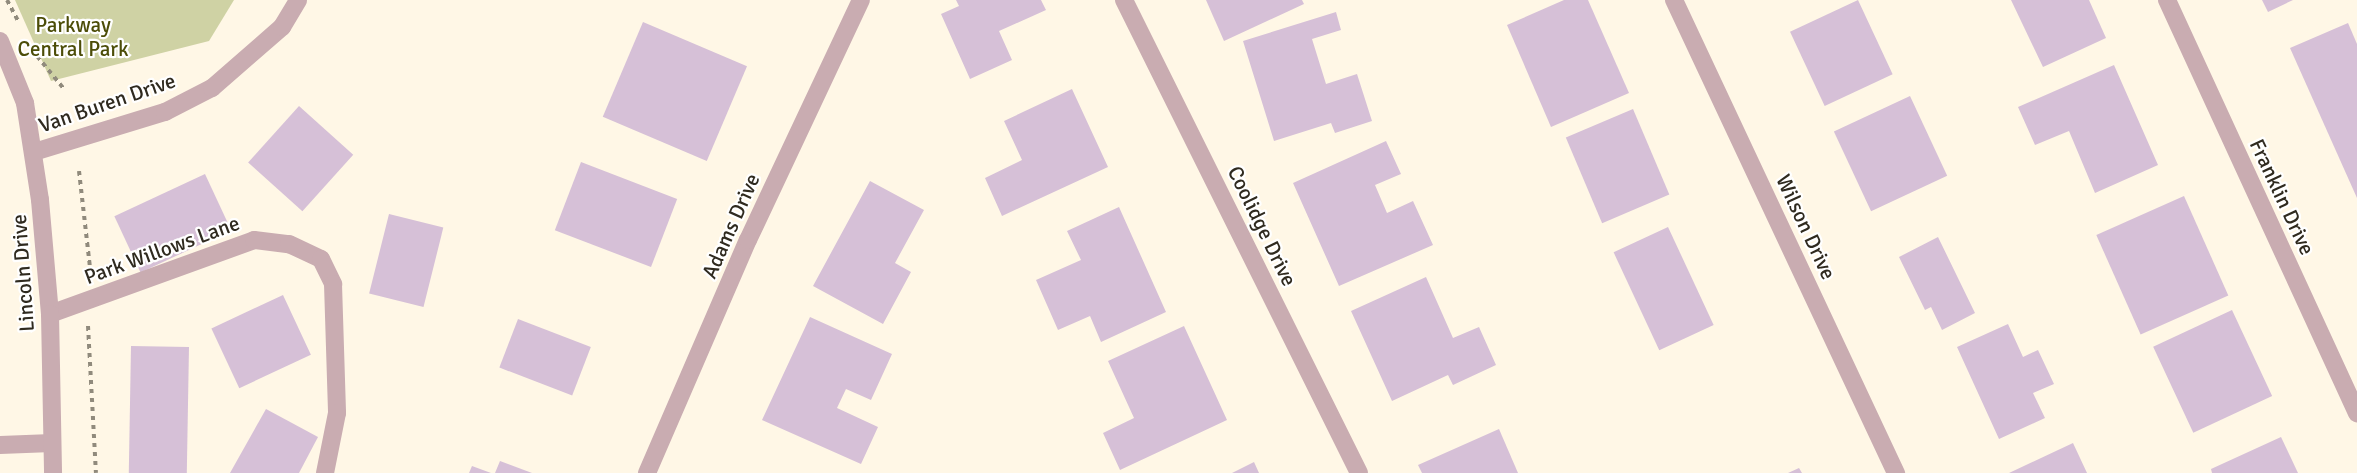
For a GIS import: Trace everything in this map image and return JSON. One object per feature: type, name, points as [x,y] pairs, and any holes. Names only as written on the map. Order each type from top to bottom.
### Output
[{"type":"street","name":"Van Buren Drive","points":[[34,152],[165,112],[212,88],[282,27],[298,0]]},
{"type":"street","name":"Adams Drive","points":[[647,473],[748,240],[861,0]]},
{"type":"street","name":"Coolidge Drive","points":[[1124,0],[1359,473]]},
{"type":"street","name":"Wilson Drive","points":[[1674,0],[1896,473]]},
{"type":"street","name":"Franklin Drive","points":[[2167,0],[2357,413]]},
{"type":"street","name":"Lincoln Drive","points":[[0,41],[24,100],[34,152],[50,314],[53,473]]},
{"type":"street","name":"Park Willows Lane","points":[[50,314],[254,240],[289,244],[321,259],[333,285],[337,413],[325,473]]},
{"type":"street","points":[[0,445],[52,443]]},
{"type":"path","points":[[79,171],[90,267]]},
{"type":"path","points":[[88,325],[96,473]]},
{"type":"green space","name":"Parkway Central Park","points":[[15,0],[234,0],[209,41],[51,81]]},
{"type":"building","points":[[956,0],[1041,0],[1046,10],[999,31],[1012,60],[970,79],[941,14],[959,6]]},
{"type":"building","points":[[1206,0],[1302,0],[1304,4],[1224,41]]},
{"type":"building","points":[[1564,0],[1588,0],[1629,93],[1551,127],[1507,25]]},
{"type":"building","points":[[1858,0],[1893,74],[1825,106],[1790,32]]},
{"type":"building","points":[[2011,0],[2089,0],[2106,38],[2043,67]]},
{"type":"building","points":[[2262,0],[2293,0],[2268,12]]},
{"type":"building","points":[[1336,12],[1341,30],[1312,39],[1326,84],[1357,74],[1372,121],[1335,133],[1331,123],[1274,141],[1243,41]]},
{"type":"building","points":[[643,22],[747,66],[707,161],[603,117]]},
{"type":"building","points":[[2348,23],[2357,44],[2357,198],[2290,48]]},
{"type":"building","points":[[2114,65],[2158,165],[2095,193],[2069,131],[2035,145],[2018,107]]},
{"type":"building","points":[[1072,89],[1108,167],[1002,216],[985,178],[1022,160],[1004,121]]},
{"type":"building","points":[[1910,96],[1947,176],[1871,211],[1834,131]]},
{"type":"building","points":[[299,106],[353,155],[302,211],[248,162]]},
{"type":"building","points":[[1633,109],[1669,195],[1602,223],[1566,138]]},
{"type":"building","points":[[1386,141],[1401,174],[1375,185],[1387,213],[1413,201],[1433,245],[1339,286],[1293,183]]},
{"type":"building","points":[[581,162],[677,199],[651,267],[555,230]]},
{"type":"building","points":[[205,174],[231,230],[141,272],[114,216]]},
{"type":"building","points":[[870,181],[924,210],[895,263],[911,272],[883,324],[813,286]]},
{"type":"building","points":[[2184,196],[2228,296],[2141,335],[2096,235]]},
{"type":"building","points":[[1119,207],[1166,312],[1101,342],[1090,316],[1058,330],[1036,280],[1081,260],[1067,231]]},
{"type":"building","points":[[389,214],[443,228],[423,307],[369,294]]},
{"type":"building","points":[[1668,227],[1714,325],[1659,350],[1614,252]]},
{"type":"building","points":[[1938,237],[1975,313],[1942,330],[1931,307],[1925,310],[1899,257]]},
{"type":"building","points":[[1426,277],[1453,338],[1479,327],[1496,365],[1453,385],[1448,375],[1392,401],[1351,311]]},
{"type":"building","points":[[283,295],[311,355],[239,388],[211,328]]},
{"type":"building","points":[[2232,310],[2272,396],[2193,433],[2153,347]]},
{"type":"building","points":[[810,317],[892,354],[871,400],[846,389],[837,408],[878,427],[861,464],[762,420]]},
{"type":"building","points":[[518,319],[591,347],[572,395],[499,368]]},
{"type":"building","points":[[2008,324],[2023,357],[2038,350],[2054,384],[2033,393],[2045,418],[1999,439],[1957,347]]},
{"type":"building","points":[[1184,326],[1227,420],[1120,470],[1103,433],[1134,418],[1108,361]]},
{"type":"building","points":[[131,346],[189,347],[187,473],[129,473]]},
{"type":"building","points":[[266,409],[318,437],[299,473],[230,473]]},
{"type":"building","points":[[1499,429],[1518,473],[1422,473],[1418,465]]},
{"type":"building","points":[[2281,437],[2298,473],[2212,473],[2211,469]]},
{"type":"building","points":[[2073,443],[2087,473],[2009,473]]},
{"type":"building","points":[[500,461],[532,473],[495,473]]},
{"type":"building","points":[[1254,462],[1259,473],[1232,473]]},
{"type":"building","points":[[472,466],[491,473],[469,473]]},
{"type":"building","points":[[1799,468],[1802,473],[1788,473]]}]
